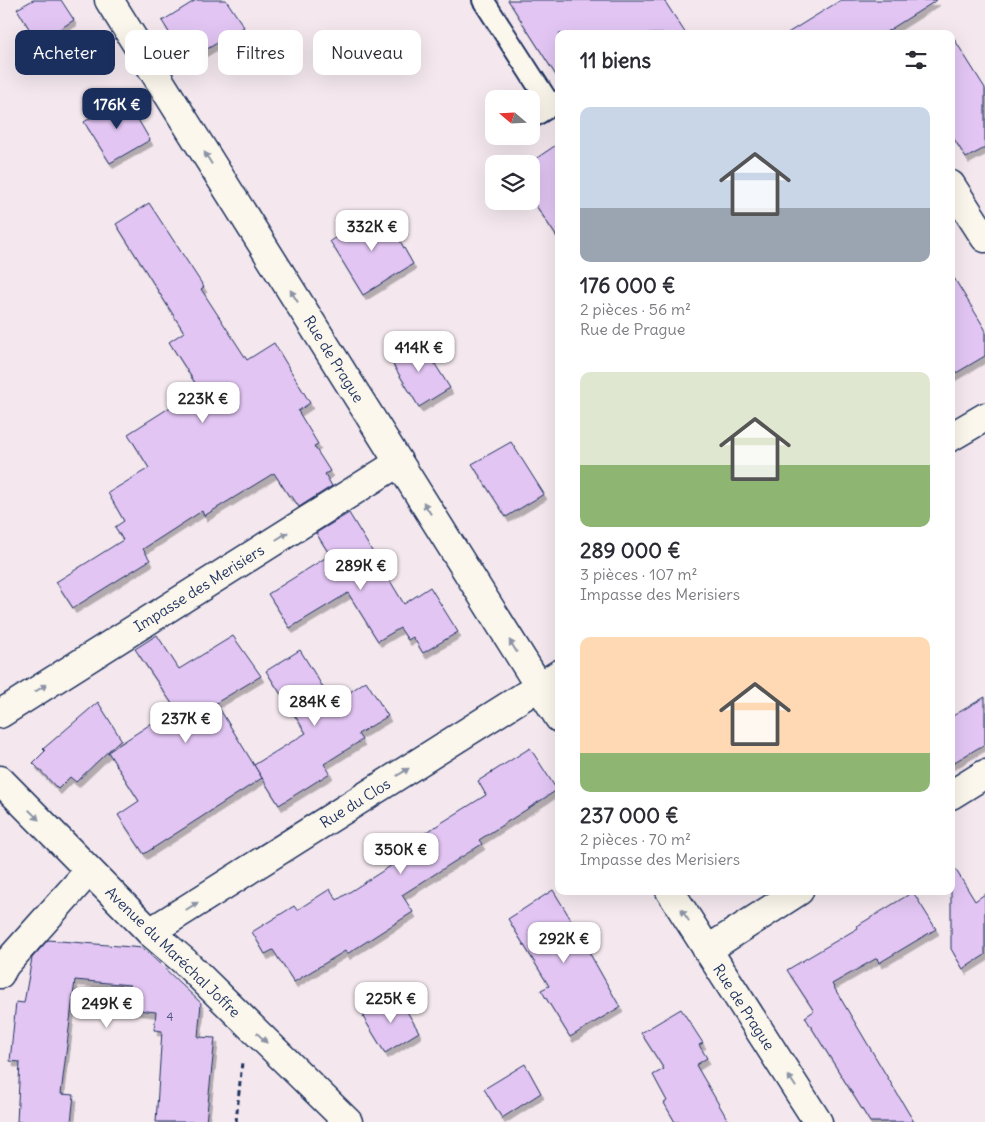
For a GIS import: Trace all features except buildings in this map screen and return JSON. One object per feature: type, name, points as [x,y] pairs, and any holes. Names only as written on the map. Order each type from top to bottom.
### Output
[{"type":"street","name":"Rue de Prague","points":[[109,0],[398,463],[549,681],[555,703]]},
{"type":"street","points":[[955,191],[985,238]]},
{"type":"street","points":[[955,435],[985,417]]},
{"type":"street","name":"Impasse des Merisiers","points":[[0,714],[398,463]]},
{"type":"street","name":"Rue du Clos","points":[[150,932],[549,681]]},
{"type":"street","points":[[955,793],[985,774]]},
{"type":"street","name":"Avenue du Maréchal Joffre","points":[[0,780],[150,932],[185,962],[348,1122]]},
{"type":"street","points":[[0,974],[89,871]]},
{"type":"street","name":"Rue de Prague","points":[[673,895],[818,1122]]},
{"type":"street","points":[[707,950],[793,895]]},
{"type":"lane","points":[[483,0],[555,104],[540,113]]},
{"type":"path","points":[[236,1122],[241,1066],[248,1024]]}]
